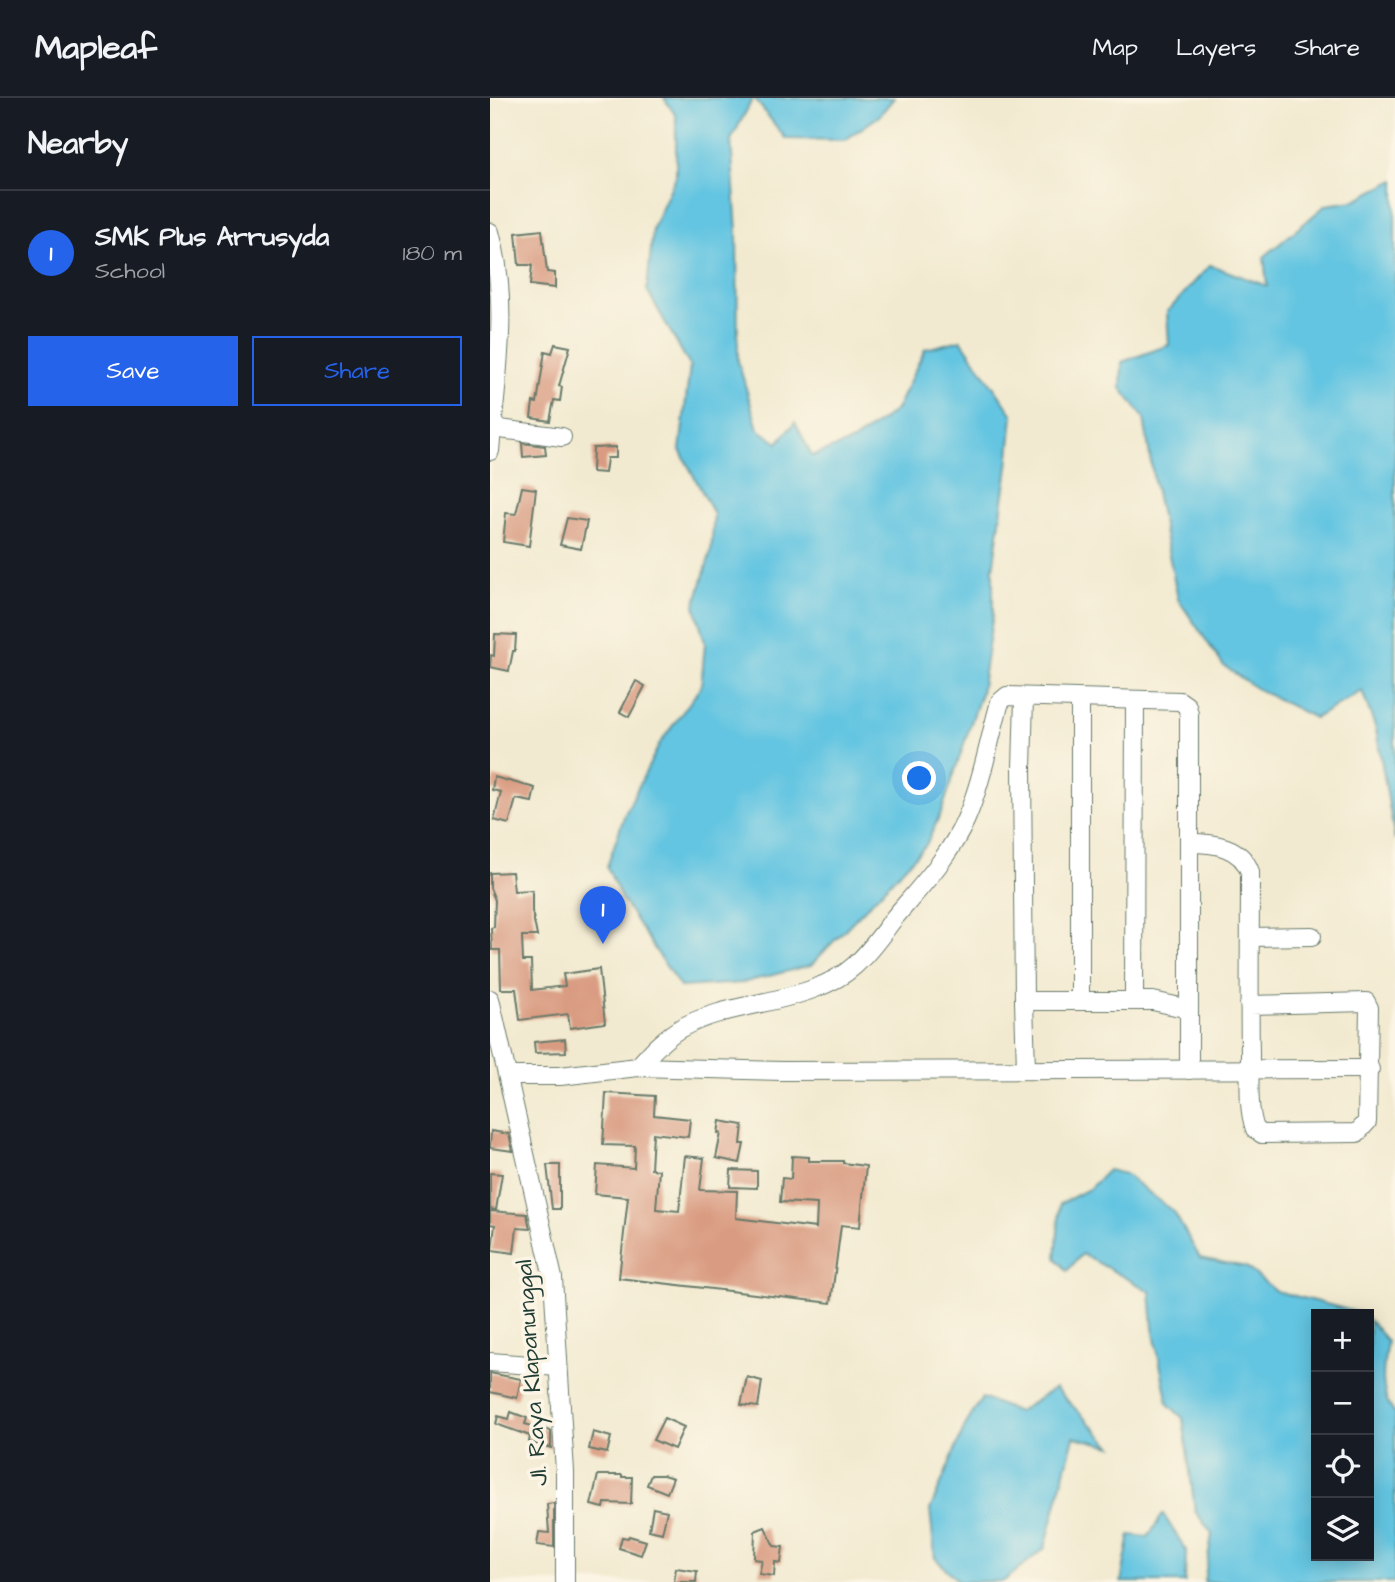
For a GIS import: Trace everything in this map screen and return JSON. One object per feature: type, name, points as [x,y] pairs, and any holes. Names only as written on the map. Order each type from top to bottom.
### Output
[{"type":"street","points":[[490,232],[500,286],[495,333],[490,451]]},
{"type":"street","points":[[492,428],[562,438]]},
{"type":"street","points":[[638,1068],[655,1048],[688,1025],[811,990],[852,968],[931,875],[955,842],[976,793],[1000,702],[1007,696],[1180,701],[1187,706],[1189,1070]]},
{"type":"street","points":[[1024,698],[1022,768],[1026,1069]]},
{"type":"street","points":[[1080,699],[1080,1000]]},
{"type":"street","points":[[1134,1001],[1135,700]]},
{"type":"street","points":[[1189,843],[1211,843],[1225,847],[1246,860],[1250,872],[1249,1005],[1250,1069],[1252,1122],[1255,1129],[1262,1134],[1357,1133],[1367,1122],[1370,1069],[1366,1002],[1249,1005]]},
{"type":"street","points":[[1250,937],[1312,936]]},
{"type":"street","name":"Jl. Raya Klapanunggal","points":[[490,999],[496,1055],[508,1076],[553,1278],[565,1472],[565,1582]]},
{"type":"street","points":[[1024,1001],[1153,1001],[1189,1009]]},
{"type":"street","points":[[508,1076],[560,1076],[638,1068],[782,1071],[1370,1069]]},
{"type":"street","points":[[490,1362],[558,1367]]},
{"type":"water","points":[[664,98],[753,98],[731,140],[737,232],[738,361],[758,429],[778,443],[795,422],[812,456],[853,441],[896,410],[925,349],[961,340],[1013,415],[993,569],[993,614],[981,693],[941,813],[926,845],[811,965],[742,983],[680,987],[621,898],[607,867],[625,814],[660,743],[701,687],[705,643],[695,605],[711,551],[714,514],[680,450],[690,366],[647,290],[653,228],[676,176],[676,116]]},
{"type":"water","points":[[754,98],[894,98],[879,116],[845,140],[786,139]]},
{"type":"water","points":[[1395,180],[1395,840],[1376,729],[1362,691],[1315,718],[1257,689],[1223,665],[1178,599],[1144,418],[1121,388],[1122,362],[1169,345],[1167,312],[1210,265],[1267,286],[1264,257],[1326,205],[1353,201]]},
{"type":"water","points":[[1108,1170],[1125,1174],[1174,1212],[1200,1258],[1246,1267],[1276,1291],[1345,1309],[1311,1309],[1311,1561],[1374,1561],[1374,1326],[1387,1341],[1383,1370],[1384,1389],[1395,1414],[1395,1582],[1204,1582],[1212,1534],[1195,1511],[1183,1418],[1168,1404],[1153,1328],[1150,1291],[1082,1254],[1067,1271],[1056,1258],[1060,1204],[1089,1189]]},
{"type":"water","points":[[1055,1388],[1112,1446],[1074,1437],[1045,1548],[1004,1581],[959,1582],[935,1558],[930,1510],[965,1426],[982,1398],[1018,1412]]},
{"type":"water","points":[[1163,1514],[1186,1550],[1185,1582],[1121,1582],[1130,1535],[1148,1537]]},
{"type":"building","points":[[542,230],[547,272],[555,273],[555,288],[530,285],[532,265],[519,265],[516,233]]},
{"type":"building","points":[[555,344],[570,347],[559,386],[562,387],[560,401],[554,400],[550,421],[531,418],[533,402],[537,403],[545,351],[552,353]]},
{"type":"building","points":[[522,443],[545,446],[546,455],[523,457]]},
{"type":"building","points":[[616,447],[616,458],[607,458],[605,473],[592,472],[593,448]]},
{"type":"building","points":[[522,487],[536,489],[529,546],[503,542],[506,513],[516,514]]},
{"type":"building","points":[[567,518],[587,521],[581,549],[560,545]]},
{"type":"building","points":[[495,634],[516,635],[509,671],[490,667],[491,655],[494,656]]},
{"type":"building","points":[[636,681],[645,686],[629,717],[620,712]]},
{"type":"building","points":[[494,777],[535,788],[532,802],[516,799],[509,824],[494,820],[501,792],[492,790]]},
{"type":"building","points":[[512,872],[514,891],[532,890],[532,911],[537,936],[522,936],[523,961],[531,961],[532,990],[565,986],[563,974],[599,969],[605,1023],[570,1028],[568,1014],[520,1020],[516,989],[501,989],[500,950],[492,950],[491,928],[494,927],[495,900],[490,888],[490,873]]},
{"type":"building","points":[[565,1039],[566,1052],[535,1053],[534,1042]]},
{"type":"building","points":[[606,1093],[655,1096],[654,1115],[690,1119],[688,1137],[653,1133],[651,1169],[659,1170],[656,1209],[679,1211],[685,1156],[704,1158],[700,1190],[737,1191],[736,1218],[816,1228],[817,1204],[780,1202],[782,1178],[791,1179],[792,1156],[809,1157],[809,1161],[843,1161],[866,1166],[860,1227],[841,1225],[831,1303],[619,1278],[628,1197],[595,1194],[597,1165],[634,1168],[635,1146],[603,1145]]},
{"type":"building","points":[[720,1121],[743,1125],[741,1144],[744,1144],[740,1163],[716,1158],[721,1133],[718,1133]]},
{"type":"building","points":[[491,1131],[509,1134],[513,1151],[490,1148]]},
{"type":"building","points":[[547,1165],[560,1165],[560,1209],[552,1209]]},
{"type":"building","points":[[731,1170],[757,1171],[757,1188],[730,1187]]},
{"type":"building","points":[[490,1173],[502,1174],[496,1210],[490,1209]]},
{"type":"building","points":[[490,1211],[527,1214],[530,1229],[517,1228],[514,1253],[492,1250],[495,1225],[490,1224]]},
{"type":"building","points":[[490,1373],[521,1379],[517,1398],[490,1392]]},
{"type":"building","points":[[747,1377],[762,1381],[758,1407],[741,1405]]},
{"type":"building","points":[[511,1412],[527,1418],[525,1424],[551,1431],[551,1448],[529,1442],[530,1436],[496,1424],[498,1416],[509,1419]]},
{"type":"building","points":[[664,1418],[684,1427],[674,1449],[653,1440]]},
{"type":"building","points":[[593,1432],[611,1437],[607,1453],[589,1449]]},
{"type":"building","points":[[598,1475],[632,1477],[631,1504],[605,1503],[604,1508],[591,1505]]},
{"type":"building","points":[[651,1475],[673,1478],[667,1493],[647,1485]]},
{"type":"building","points":[[554,1503],[554,1547],[537,1545],[539,1532],[549,1533],[547,1504]]},
{"type":"building","points":[[653,1508],[667,1511],[662,1533],[649,1530]]},
{"type":"building","points":[[765,1527],[774,1546],[783,1547],[781,1563],[775,1562],[774,1576],[759,1574],[762,1560],[754,1559],[755,1531]]},
{"type":"building","points":[[629,1536],[646,1541],[641,1555],[619,1548],[622,1537]]},
{"type":"building","points":[[676,1568],[697,1571],[696,1582],[674,1582]]},
{"type":"place","name":"SMK Plus Arrusyda","points":[[603,944]]}]
